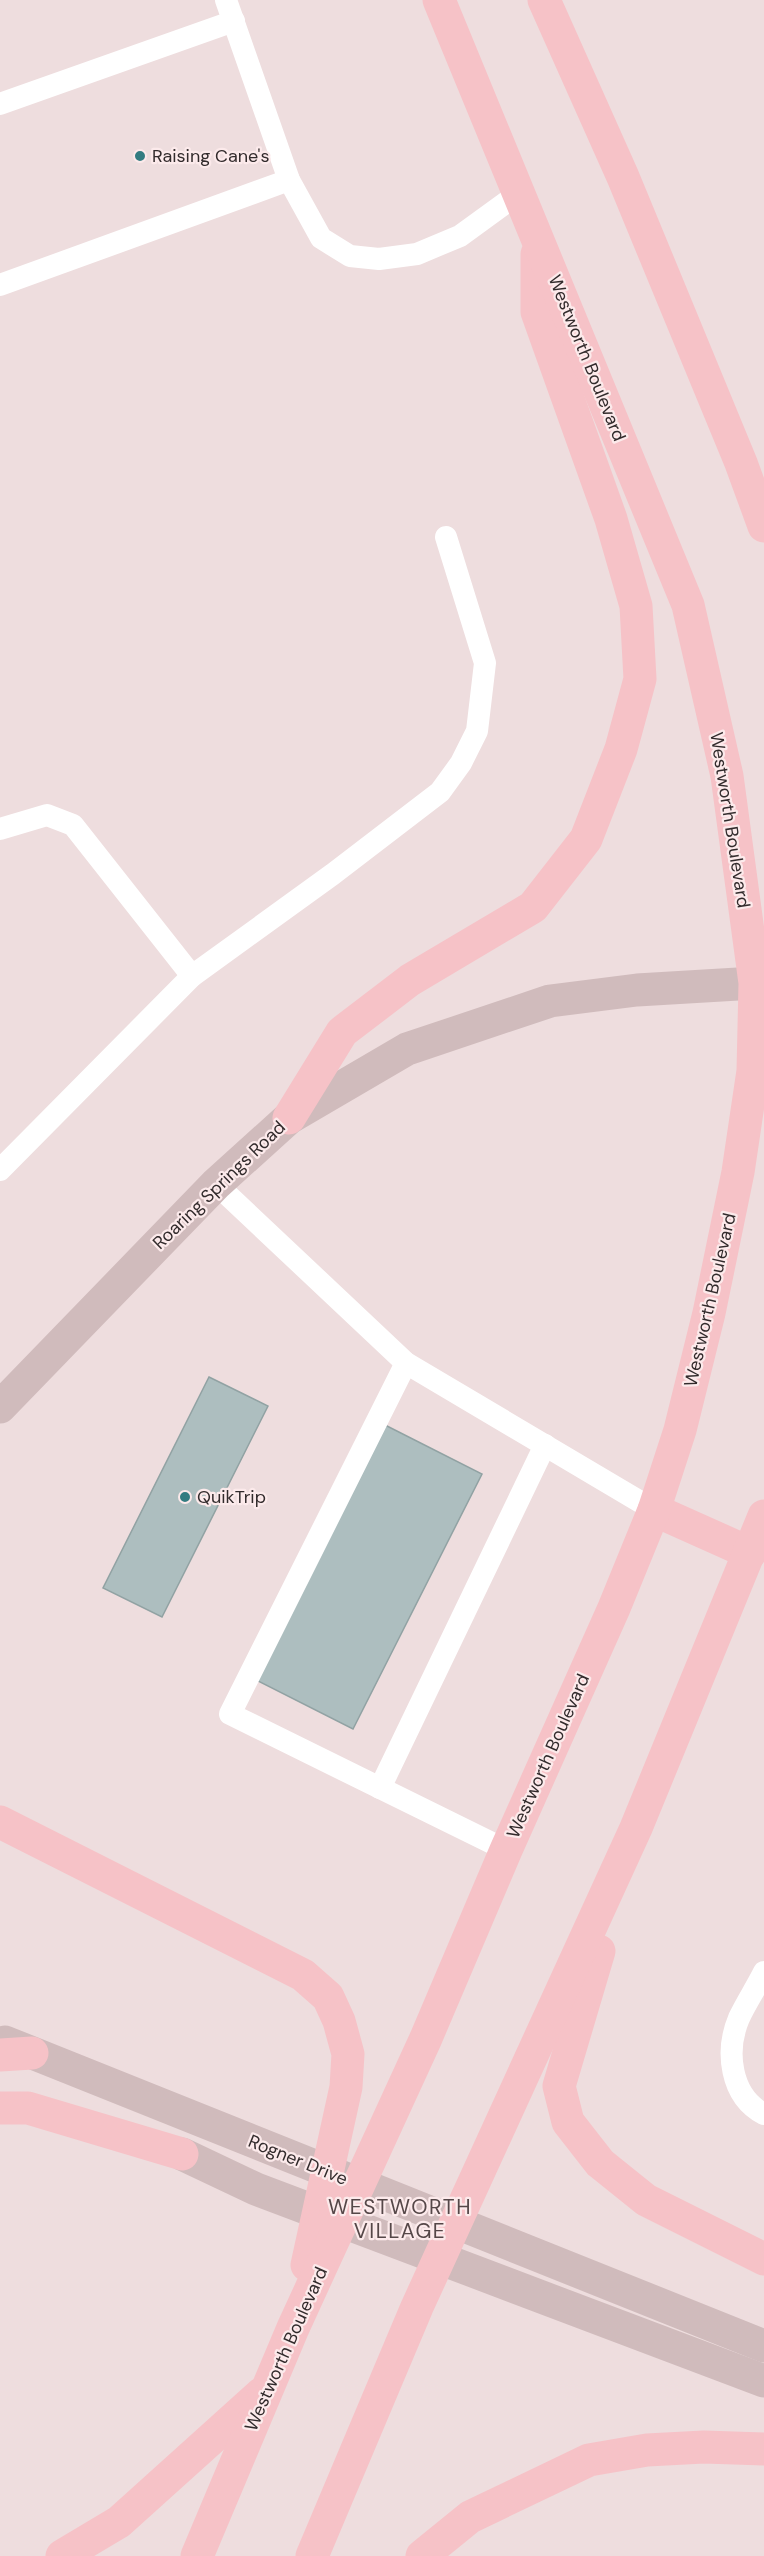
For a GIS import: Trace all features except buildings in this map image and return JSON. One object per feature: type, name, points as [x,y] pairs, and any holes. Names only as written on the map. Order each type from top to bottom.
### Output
[{"type":"main road","name":"Westworth Boulevard","points":[[197,2556],[293,2328],[426,2038],[506,1850],[614,1608],[654,1510],[680,1430],[707,1323],[738,1172],[753,1071],[759,984],[727,776],[688,605],[439,0]]},
{"type":"main road","points":[[544,0],[753,473],[764,526]]},
{"type":"main road","points":[[289,1118],[342,1032],[410,980],[533,907],[586,839],[621,749],[640,679],[636,606],[611,519],[537,312],[537,237]]},
{"type":"main road","points":[[654,1510],[750,1552]]},
{"type":"main road","points":[[312,2556],[417,2307],[636,1828],[764,1516]]},
{"type":"main road","points":[[0,1822],[303,1975],[327,1996],[339,2021],[348,2054],[346,2087],[293,2328]]},
{"type":"main road","points":[[636,1828],[558,2086],[568,2122],[600,2163],[646,2200],[764,2259]]},
{"type":"main road","points":[[0,2055],[32,2053]]},
{"type":"main road","points":[[0,2108],[28,2108],[182,2154]]},
{"type":"main road","points":[[62,2556],[119,2522],[267,2389]]},
{"type":"main road","points":[[422,2556],[470,2517],[589,2460],[658,2449],[704,2447],[764,2449]]},
{"type":"street","name":"Roaring Springs Road","points":[[0,1407],[216,1184],[289,1118],[407,1049],[550,1001],[637,990],[759,984]]},
{"type":"street","name":"Rogner Drive","points":[[0,2040],[764,2346]]},
{"type":"street","points":[[182,2154],[256,2189],[764,2381]]},
{"type":"lane","points":[[0,104],[230,10],[289,180],[321,238],[350,256],[379,259],[417,254],[460,236],[519,193]]},
{"type":"lane","points":[[0,285],[289,180]]},
{"type":"lane","points":[[0,1170],[192,976],[333,874],[440,792],[461,764],[477,731],[485,663],[446,537]]},
{"type":"lane","points":[[0,829],[47,815],[73,825],[192,976]]},
{"type":"lane","points":[[216,1184],[406,1363],[654,1510]]},
{"type":"lane","points":[[406,1363],[230,1714],[506,1850]]},
{"type":"lane","points":[[380,1788],[545,1445]]},
{"type":"lane","points":[[764,1972],[738,2020],[731,2057],[737,2086],[752,2107],[764,2114]]},
{"type":"place","name":"Raising Cane's","points":[[140,156]]},
{"type":"place","name":"QuikTrip","points":[[185,1497]]},
{"type":"district","name":"WESTWORTH VILLAGE","points":[[400,2219]]}]
